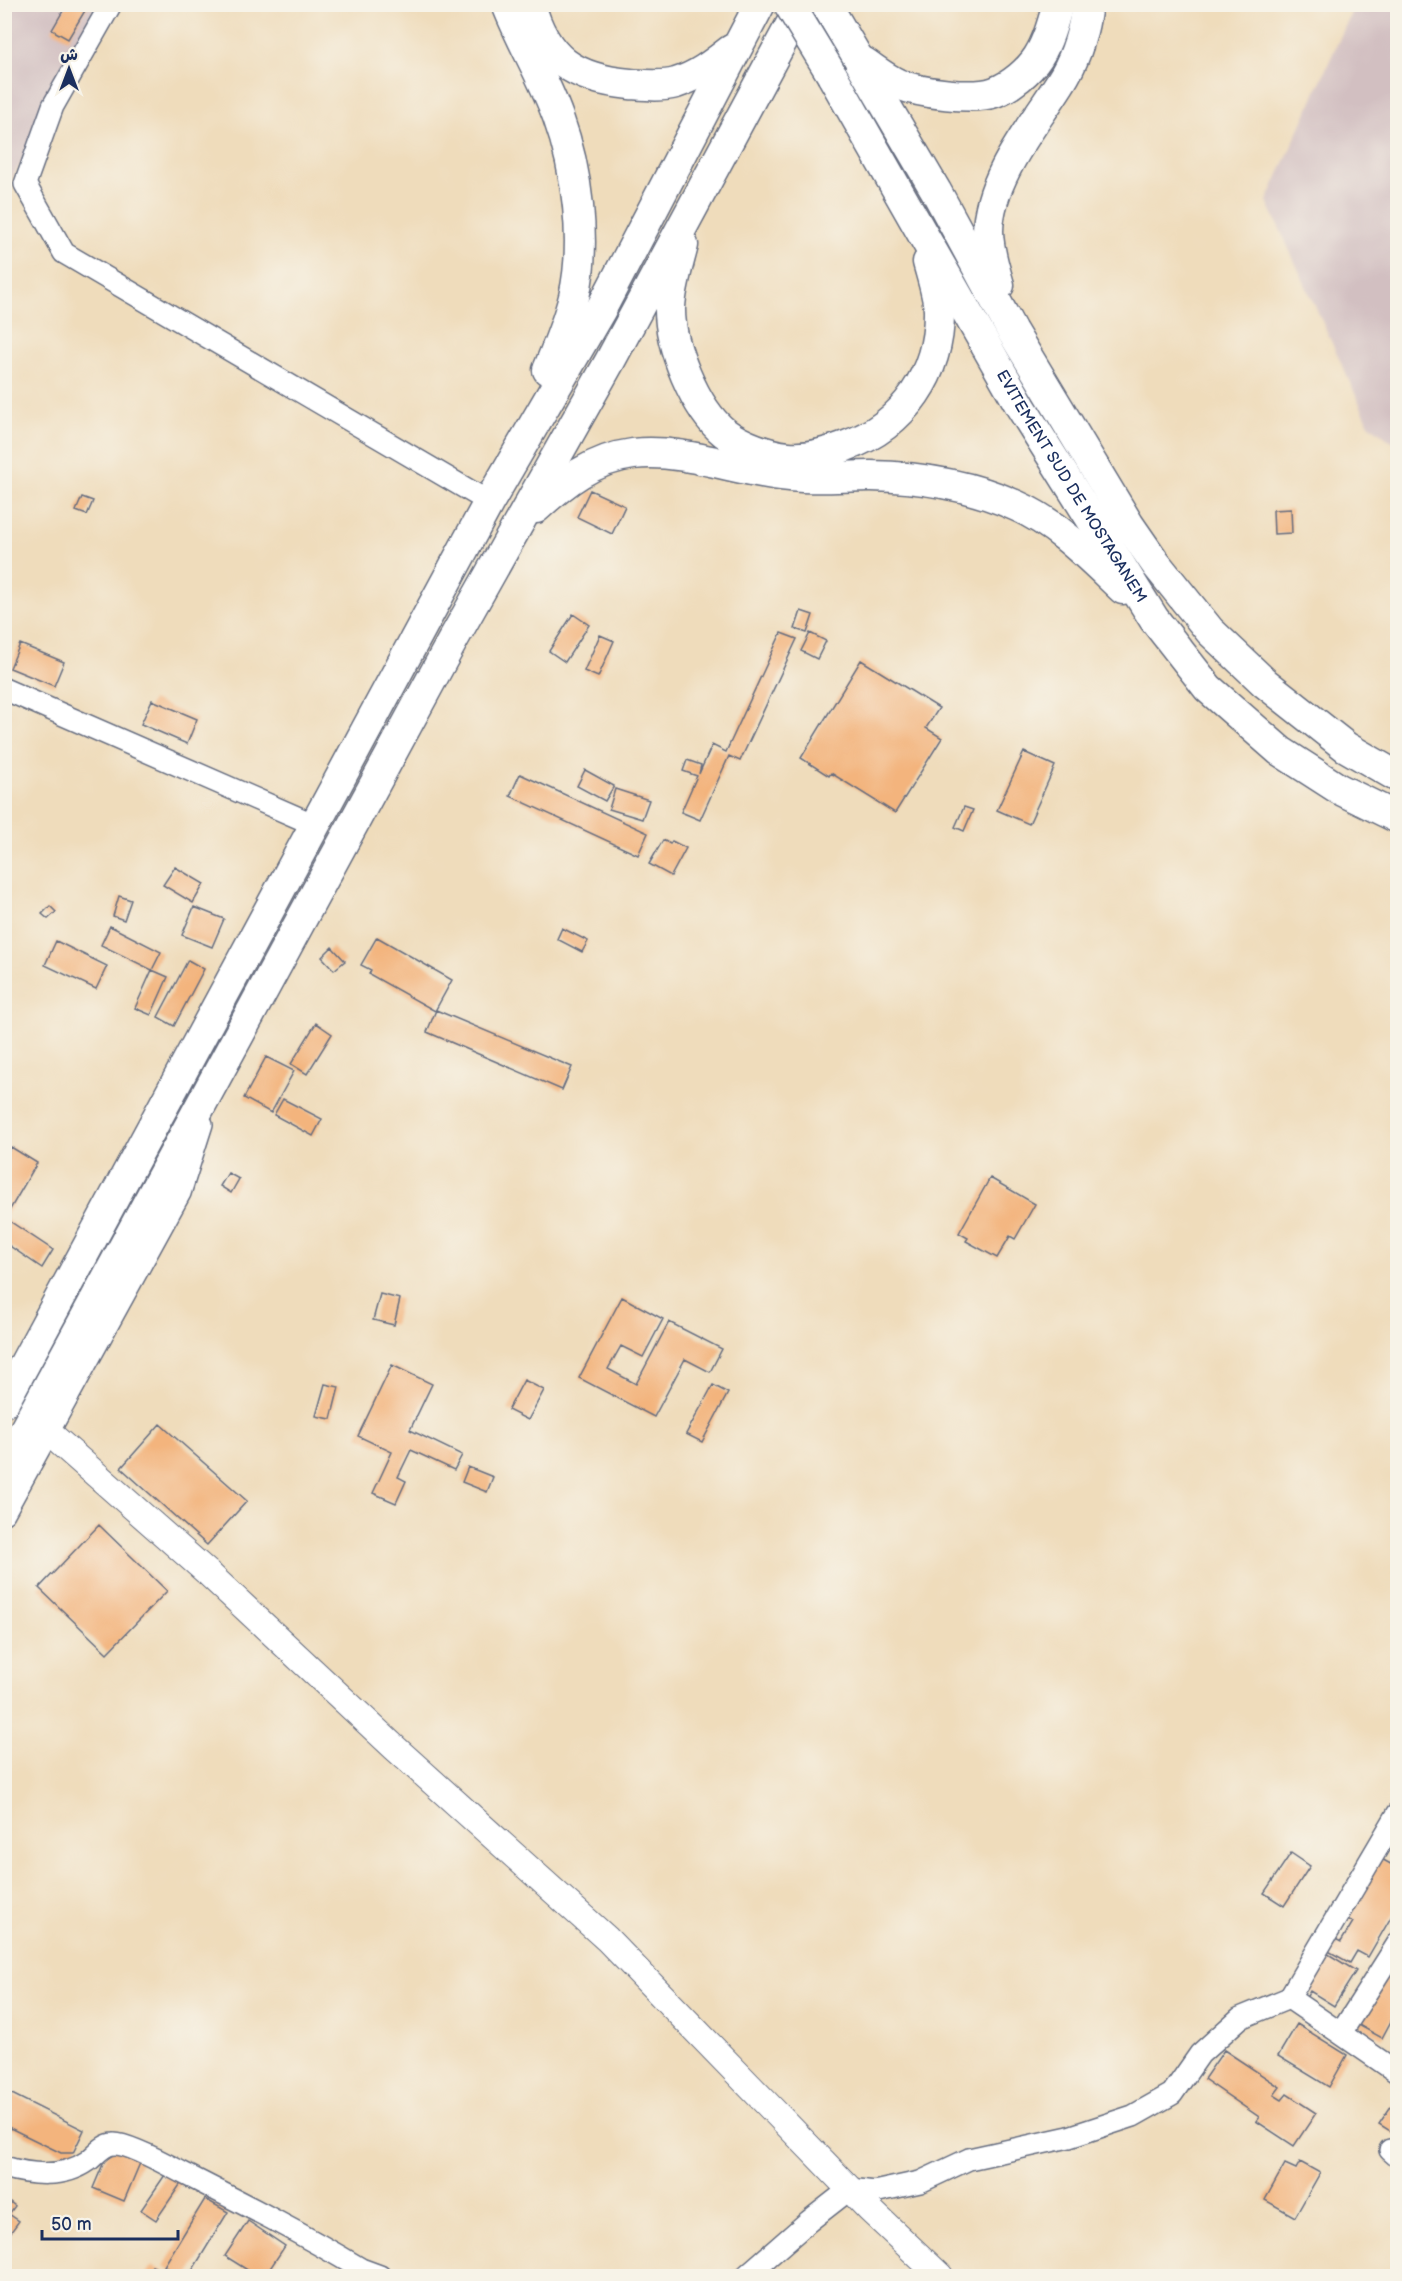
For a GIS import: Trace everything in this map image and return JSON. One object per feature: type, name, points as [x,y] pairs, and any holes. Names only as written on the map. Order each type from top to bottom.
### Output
[{"type":"highway","points":[[495,493],[563,333],[574,295],[580,246],[577,197],[564,135],[545,84],[518,32],[507,4]]},
{"type":"highway","points":[[530,4],[533,17],[551,51],[574,71],[610,82],[646,86],[673,84],[700,74],[738,45]]},
{"type":"highway","points":[[7,1392],[495,493],[600,311],[760,4]]},
{"type":"highway","points":[[4,1468],[515,529],[610,361],[695,202],[788,18],[804,4]]},
{"type":"highway","name":"EVITEMENT SUD DE MOSTAGANEM","points":[[826,4],[936,191],[1012,332],[1129,525],[1156,564],[1210,631],[1265,682],[1346,747],[1398,777]]},
{"type":"highway","points":[[859,59],[898,84],[936,94],[966,95],[994,92],[1018,78],[1038,57],[1050,31],[1058,4]]},
{"type":"highway","points":[[1012,332],[990,255],[988,230],[992,203],[1012,158],[1040,111],[1066,74],[1084,26],[1087,4]]},
{"type":"highway","name":"EVITEMENT SUD DE MOSTAGANEM","points":[[788,18],[832,75],[1021,407],[1154,620],[1208,688],[1280,751],[1339,789],[1398,818]]},
{"type":"highway","points":[[695,202],[670,307],[673,336],[683,369],[702,406],[725,433],[755,448],[789,457],[822,454],[862,441],[894,420],[915,396],[929,370],[936,345],[939,310],[933,279],[916,222]]},
{"type":"highway","points":[[515,529],[559,487],[578,473],[602,461],[633,454],[665,454],[788,476],[871,476],[930,480],[991,496],[1017,506],[1042,520],[1094,561],[1154,620]]},
{"type":"main road","points":[[48,1432],[208,1573],[396,1748],[607,1939],[850,2189],[940,2277]]},
{"type":"street","points":[[111,4],[53,106],[25,184],[64,253],[495,493]]},
{"type":"street","points":[[4,689],[315,825]]},
{"type":"street","points":[[4,1513],[180,1193],[217,1075]]},
{"type":"street","points":[[746,2277],[808,2221],[850,2189],[874,2192],[920,2182],[969,2159],[1069,2137],[1133,2116],[1172,2094],[1200,2054],[1240,2018],[1289,1998],[1398,1813]]},
{"type":"street","points":[[1341,2033],[1398,1943]]},
{"type":"street","points":[[1289,1998],[1398,2073]]},
{"type":"street","points":[[4,2167],[16,2171],[45,2173],[69,2171],[88,2161],[101,2149],[114,2144],[127,2147],[162,2162],[301,2233],[366,2274]]},
{"type":"shaded area","points":[[1355,4],[1397,5],[1397,446],[1369,424],[1267,201]]},
{"type":"shaded area","points":[[5,5],[117,5],[5,189]]},
{"type":"building","points":[[67,4],[89,4],[68,39],[52,30]]},
{"type":"building","points":[[590,490],[625,506],[612,534],[577,517]]},
{"type":"building","points":[[82,497],[93,501],[87,515],[76,511]]},
{"type":"building","points":[[1291,509],[1292,533],[1274,534],[1273,510]]},
{"type":"building","points":[[801,611],[813,615],[807,633],[795,629]]},
{"type":"building","points":[[573,614],[589,625],[565,662],[549,651]]},
{"type":"building","points":[[781,633],[797,639],[740,761],[729,756],[700,820],[681,812],[697,776],[683,771],[687,760],[701,765],[699,774],[712,745],[726,752]]},
{"type":"building","points":[[810,633],[826,641],[817,659],[801,651]]},
{"type":"building","points":[[600,635],[614,641],[598,677],[584,671]]},
{"type":"building","points":[[20,644],[64,662],[54,686],[10,668]]},
{"type":"building","points":[[861,660],[939,708],[926,728],[942,738],[895,813],[831,773],[829,776],[801,758]]},
{"type":"building","points":[[152,700],[197,719],[187,744],[141,724]]},
{"type":"building","points":[[1024,752],[1055,766],[1029,824],[997,810]]},
{"type":"building","points":[[585,770],[614,786],[605,801],[577,786]]},
{"type":"building","points":[[520,774],[648,833],[638,855],[510,796]]},
{"type":"building","points":[[615,789],[649,800],[642,819],[609,809]]},
{"type":"building","points":[[964,807],[973,810],[964,831],[955,827]]},
{"type":"building","points":[[663,840],[670,844],[672,841],[686,848],[671,876],[649,864]]},
{"type":"building","points":[[175,867],[204,884],[193,903],[163,885]]},
{"type":"building","points":[[119,896],[131,900],[124,920],[113,916]]},
{"type":"building","points":[[50,906],[56,912],[48,919],[42,914]]},
{"type":"building","points":[[194,907],[224,919],[212,947],[182,935]]},
{"type":"building","points":[[110,926],[161,952],[152,970],[101,945]]},
{"type":"building","points":[[562,928],[588,941],[582,952],[557,939]]},
{"type":"building","points":[[377,937],[452,980],[435,1011],[369,974],[371,970],[361,965]]},
{"type":"building","points":[[56,941],[107,966],[96,989],[45,965]]},
{"type":"building","points":[[332,947],[345,961],[334,970],[322,957]]},
{"type":"building","points":[[188,960],[204,969],[174,1026],[158,1017]]},
{"type":"building","points":[[152,970],[168,977],[151,1015],[135,1008]]},
{"type":"building","points":[[436,1010],[572,1067],[562,1090],[427,1032]]},
{"type":"building","points":[[316,1023],[332,1034],[307,1074],[291,1064]]},
{"type":"building","points":[[266,1057],[294,1071],[271,1113],[244,1098]]},
{"type":"building","points":[[283,1099],[322,1119],[313,1136],[274,1115]]},
{"type":"building","points":[[11,1147],[37,1163],[5,1218],[53,1250],[42,1268],[4,1242],[4,1158]]},
{"type":"building","points":[[228,1173],[239,1179],[231,1193],[220,1186]]},
{"type":"building","points":[[990,1178],[1035,1204],[1015,1239],[1010,1236],[997,1258],[966,1241],[968,1238],[959,1233]]},
{"type":"building","points":[[380,1294],[400,1299],[394,1325],[373,1320]]},
{"type":"building","points":[[622,1297],[663,1319],[643,1357],[621,1346],[608,1369],[636,1384],[669,1322],[722,1349],[710,1372],[685,1359],[654,1417],[579,1378]]},
{"type":"building","points":[[392,1365],[432,1384],[410,1430],[462,1455],[454,1470],[411,1450],[398,1477],[406,1481],[396,1503],[373,1493],[392,1452],[358,1436]]},
{"type":"building","points":[[524,1380],[544,1390],[528,1420],[508,1410]]},
{"type":"building","points":[[325,1384],[339,1387],[331,1419],[316,1416]]},
{"type":"building","points":[[713,1385],[728,1393],[702,1442],[686,1434]]},
{"type":"building","points":[[160,1424],[247,1501],[207,1545],[121,1468]]},
{"type":"building","points":[[468,1467],[493,1477],[487,1492],[462,1482]]},
{"type":"building","points":[[99,1525],[167,1591],[107,1653],[39,1588]]},
{"type":"building","points":[[1291,1853],[1310,1866],[1284,1906],[1264,1893]]},
{"type":"building","points":[[1376,1856],[1398,1868],[1398,1905],[1368,1957],[1357,1951],[1350,1963],[1321,1947],[1328,1935],[1341,1942],[1353,1922],[1342,1916]]},
{"type":"building","points":[[1320,1949],[1356,1971],[1334,2006],[1310,1991],[1303,2003],[1291,1996]]},
{"type":"building","points":[[1398,1955],[1398,2008],[1382,2038],[1355,2023]]},
{"type":"building","points":[[1297,2024],[1347,2055],[1329,2087],[1278,2056]]},
{"type":"building","points":[[1224,2050],[1280,2087],[1274,2095],[1282,2100],[1287,2094],[1316,2113],[1294,2146],[1256,2121],[1259,2117],[1204,2079]]},
{"type":"building","points":[[4,2092],[84,2130],[73,2153],[61,2153],[4,2125]]},
{"type":"building","points":[[1398,2096],[1398,2136],[1379,2124]]},
{"type":"building","points":[[112,2143],[143,2156],[124,2201],[93,2188]]},
{"type":"building","points":[[1300,2162],[1320,2173],[1295,2217],[1265,2200],[1285,2164],[1296,2169]]},
{"type":"building","points":[[169,2169],[184,2179],[156,2220],[141,2210]]},
{"type":"building","points":[[5,2198],[15,2206],[9,2214],[19,2221],[5,2240]]},
{"type":"building","points":[[205,2199],[228,2212],[189,2276],[181,2276],[164,2266]]},
{"type":"building","points":[[248,2221],[285,2246],[265,2276],[257,2276],[225,2256]]},
{"type":"building","points":[[152,2266],[172,2276],[146,2276]]}]
